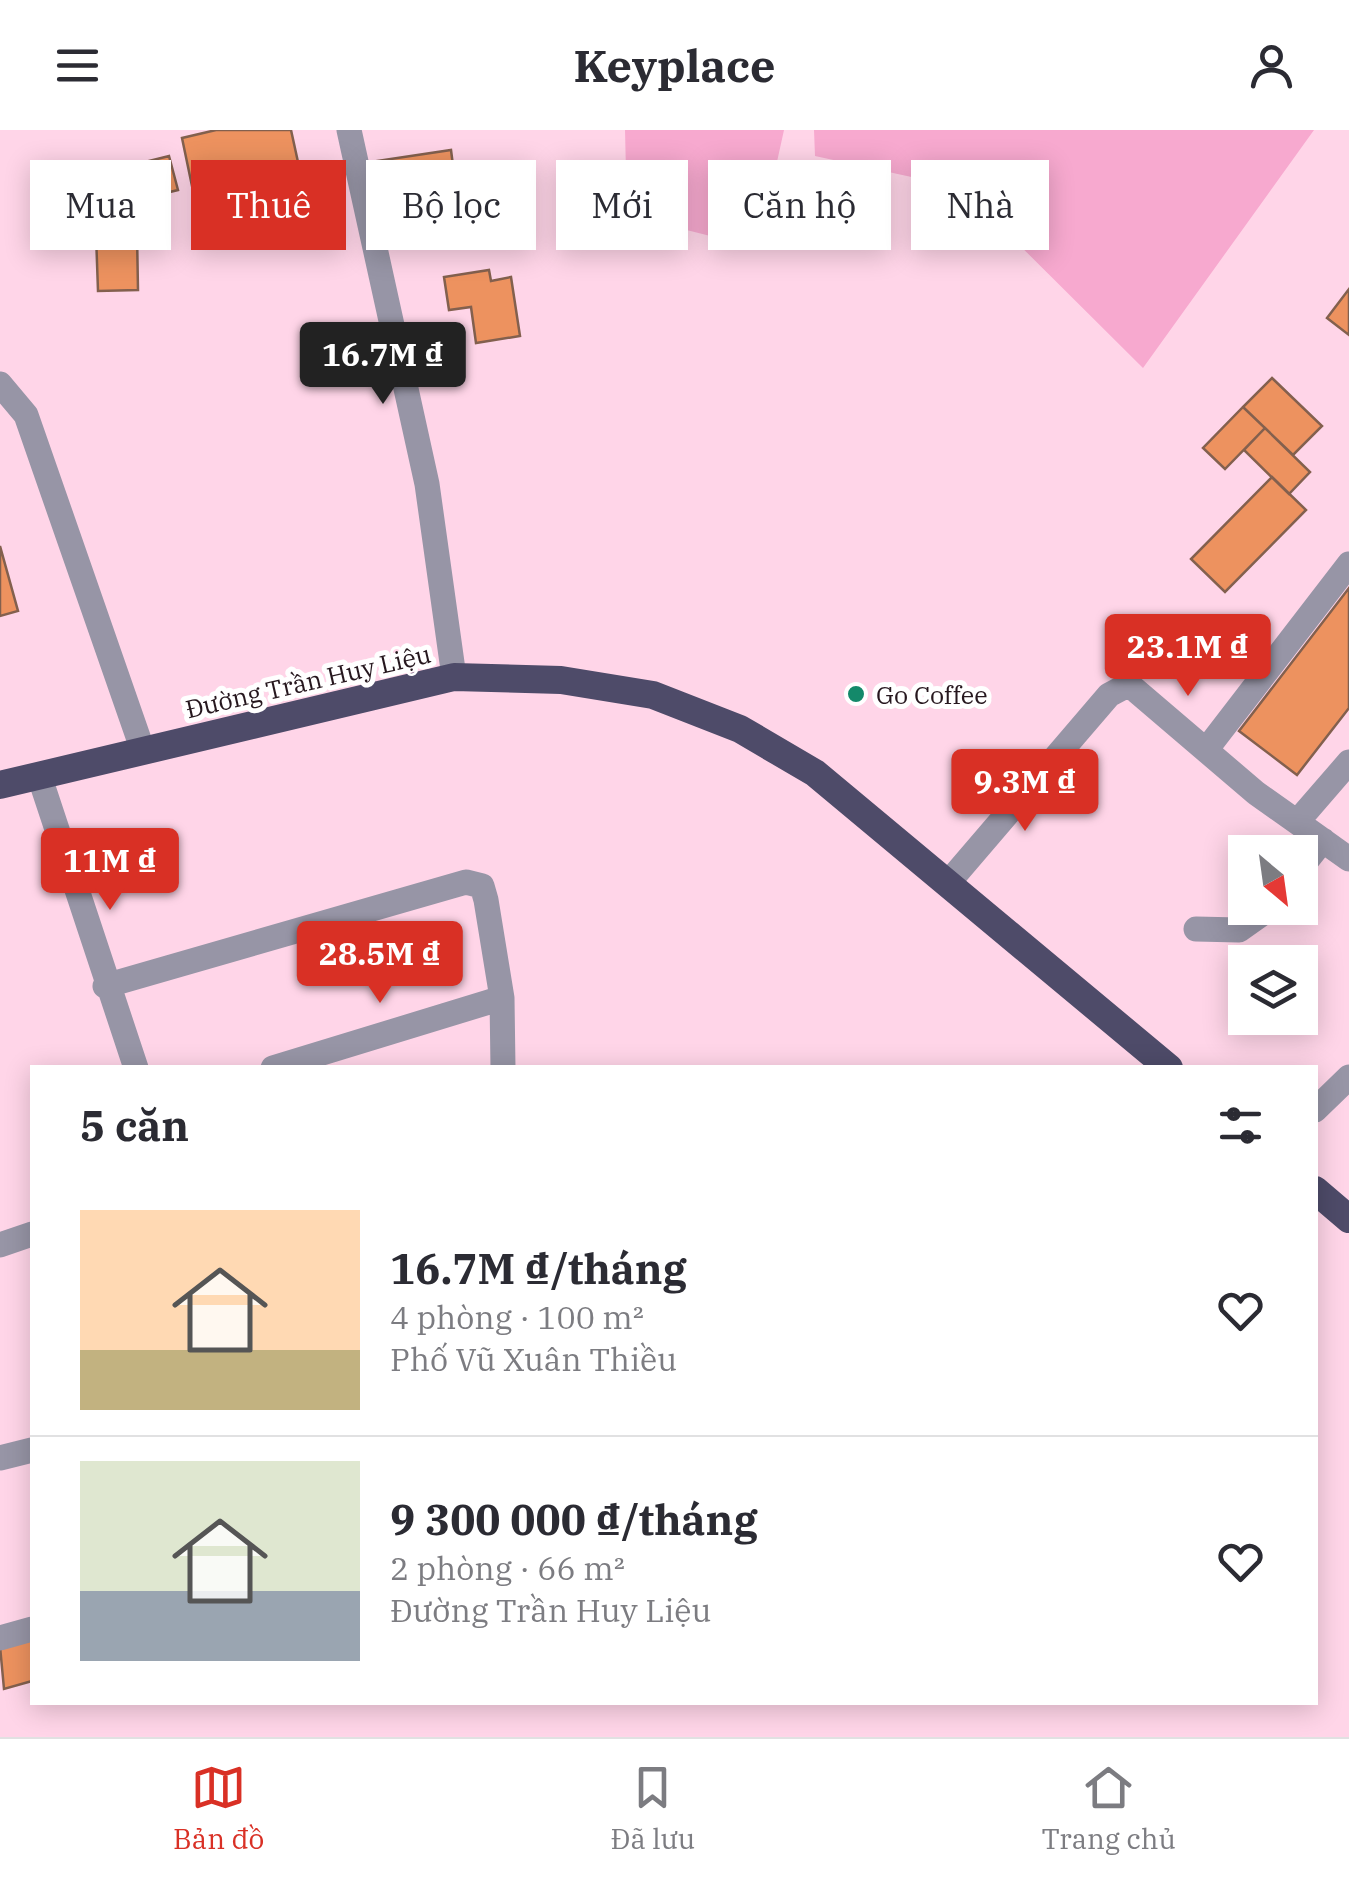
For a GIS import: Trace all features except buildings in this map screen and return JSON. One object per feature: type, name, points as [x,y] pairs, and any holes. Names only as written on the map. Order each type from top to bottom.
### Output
[{"type":"highway","name":"Đường Trần Huy Liệu","points":[[0,785],[454,677],[561,680],[654,695],[740,729],[816,773],[1165,1065]]},
{"type":"highway","points":[[1318,1193],[1349,1219]]},
{"type":"street","points":[[349,130],[428,484],[454,677]]},
{"type":"street","points":[[0,384],[26,415],[144,751]]},
{"type":"street","points":[[1206,750],[1349,564]]},
{"type":"street","points":[[948,884],[1108,695],[1124,687],[1132,688],[1349,859]]},
{"type":"street","points":[[1298,822],[1349,762]]},
{"type":"street","points":[[39,776],[105,986],[135,1065]]},
{"type":"street","points":[[1318,846],[1323,840]]},
{"type":"street","points":[[105,986],[466,882],[482,886],[486,900],[502,998],[503,1065]]},
{"type":"street","points":[[1196,930],[1238,930],[1245,925]]},
{"type":"street","points":[[283,1065],[502,998]]},
{"type":"street","points":[[1318,1107],[1349,1077]]},
{"type":"street","points":[[0,1245],[30,1235]]},
{"type":"street","points":[[0,1458],[30,1450]]},
{"type":"street","points":[[0,1638],[30,1630]]},
{"type":"shaded area","points":[[625,130],[784,130],[777,160],[708,160],[708,235],[688,230],[688,160],[626,160]]},
{"type":"shaded area","points":[[814,130],[1314,130],[1143,368],[1024,250],[1049,250],[1049,160],[911,160],[911,177],[891,173],[891,160],[833,160],[815,156]]},
{"type":"place","name":"Go Coffee","points":[[856,694]]}]
